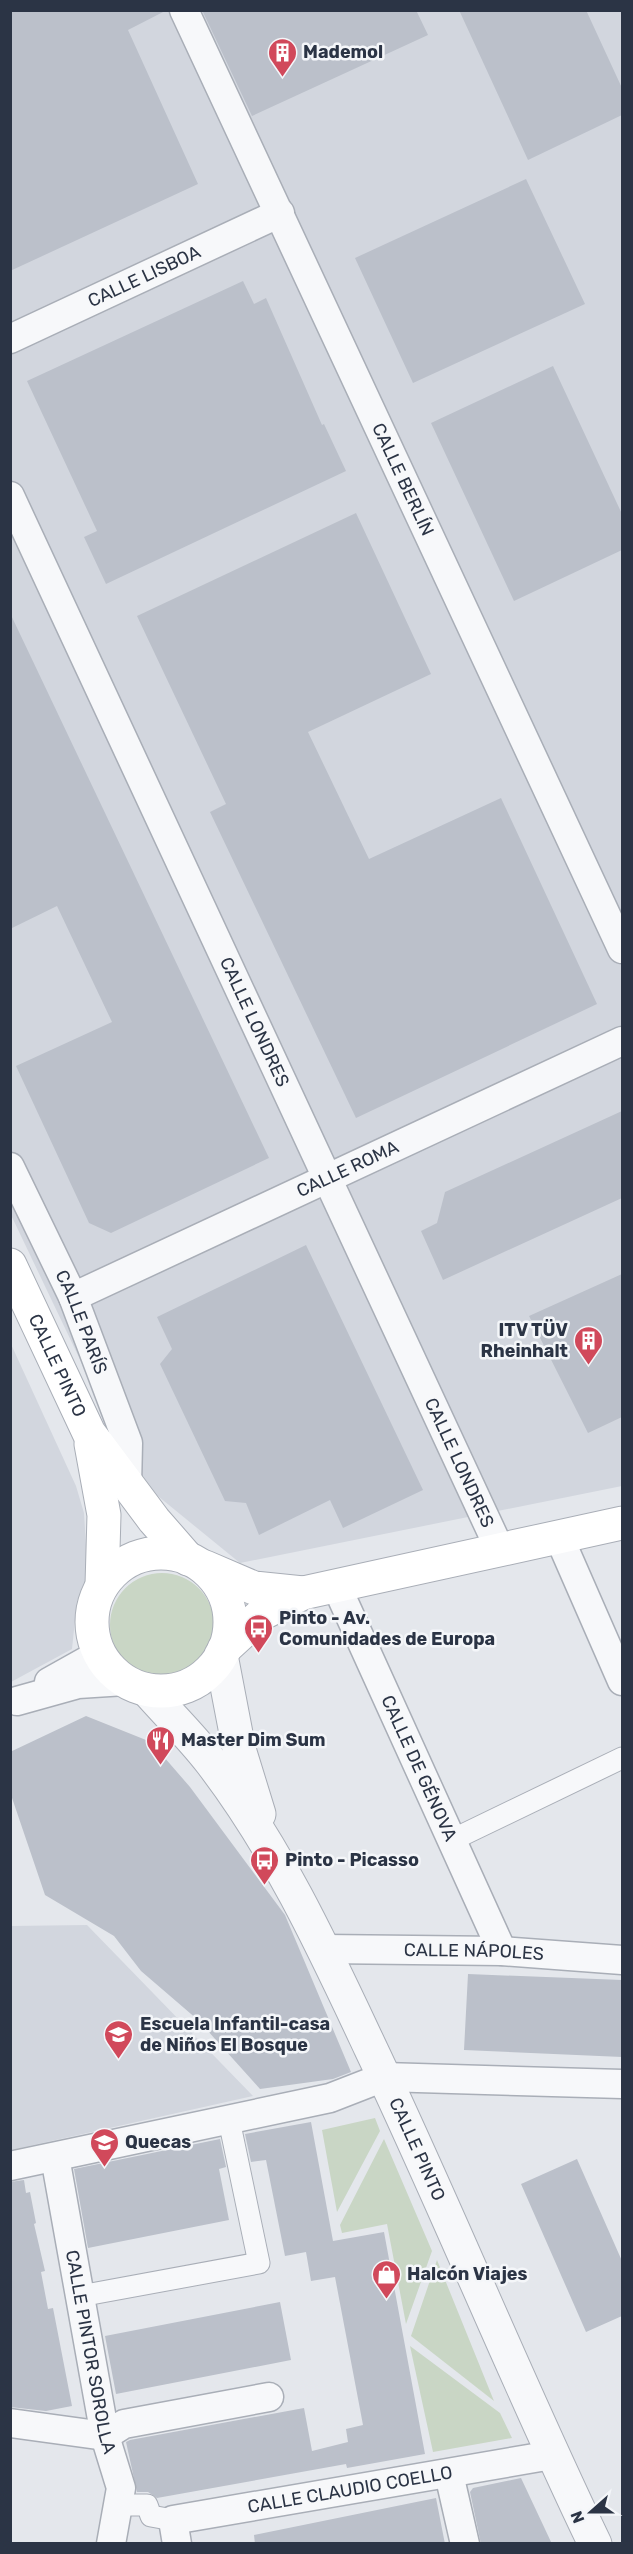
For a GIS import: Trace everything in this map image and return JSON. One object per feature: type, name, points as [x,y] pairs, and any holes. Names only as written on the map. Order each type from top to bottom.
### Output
[{"type":"main road","name":"CALLE PINTO","points":[[10,1265],[89,1432],[127,1486],[195,1562]]},
{"type":"main road","name":"CALLE PINTO","points":[[89,1432],[104,1515],[102,1585]]},
{"type":"main road","points":[[303,1593],[254,1588],[181,1556],[159,1552],[137,1556],[117,1568],[102,1585],[93,1607],[92,1631],[99,1654],[110,1669],[136,1685],[169,1690],[190,1684],[208,1672],[223,1652],[263,1613],[303,1593],[622,1523]]},
{"type":"main road","points":[[195,1562],[216,1580],[225,1597],[230,1617],[223,1652]]},
{"type":"street","name":"CALLE BERLÍN","points":[[184,10],[622,949]]},
{"type":"street","name":"CALLE LISBOA","points":[[10,339],[280,213]]},
{"type":"street","name":"CALLE LONDRES","points":[[10,496],[500,1550]]},
{"type":"street","name":"CALLE ROMA","points":[[73,1297],[622,1041]]},
{"type":"street","name":"CALLE PARÍS","points":[[10,1167],[73,1297],[128,1443],[127,1486]]},
{"type":"street","points":[[559,1537],[622,1681]]},
{"type":"street","name":"CALLE DE GÉNOVA","points":[[336,1585],[502,1951]]},
{"type":"street","name":"CALLE PINTO","points":[[223,1652],[238,1749],[269,1848]]},
{"type":"street","points":[[14,1703],[99,1654]]},
{"type":"street","points":[[14,1703],[78,1684],[136,1685]]},
{"type":"street","name":"CALLE PINTO","points":[[136,1685],[211,1762],[269,1848],[324,1949],[384,2077],[552,2455],[595,2544]]},
{"type":"street","points":[[452,1840],[622,1758]]},
{"type":"street","name":"CALLE NÁPOLES","points":[[324,1949],[502,1951],[622,1960]]},
{"type":"street","points":[[10,2166],[330,2098],[384,2077],[622,2084]]},
{"type":"street","points":[[80,2296],[259,2263],[229,2120]]},
{"type":"street","name":"CALLE PINTOR SOROLLA","points":[[55,2157],[105,2436],[121,2488],[111,2544]]},
{"type":"street","points":[[10,2423],[105,2436],[124,2424],[269,2397]]},
{"type":"street","name":"CALLE CLAUDIO COELLO","points":[[175,2532],[449,2474],[552,2455]]},
{"type":"street","points":[[449,2474],[465,2544]]},
{"type":"street","points":[[118,2505],[147,2505],[151,2516],[175,2532]]},
{"type":"shaded area","points":[[11,11],[622,11],[622,1486],[240,1563],[137,1479],[11,1215]]},
{"type":"shaded area","points":[[10,1342],[76,1486],[84,1513],[88,1576],[77,1601],[72,1649],[11,1682]]},
{"type":"shaded area","name":"Escuela Infantil-casa de Niños El Bosque","points":[[87,1925],[253,2096],[11,2150],[11,1926]]},
{"type":"green space","points":[[162,1573],[182,1577],[199,1588],[210,1605],[214,1625],[210,1645],[199,1662],[182,1673],[162,1677],[142,1673],[125,1662],[114,1645],[110,1625],[114,1605],[125,1588],[142,1577]]},
{"type":"green space","points":[[375,2118],[380,2131],[337,2212],[322,2130]]},
{"type":"green space","points":[[384,2139],[432,2251],[406,2324],[387,2224],[342,2233],[340,2225]]},
{"type":"green space","points":[[437,2260],[494,2401],[411,2336]]},
{"type":"green space","points":[[410,2346],[500,2413],[512,2438],[433,2452]]},
{"type":"building","points":[[10,10],[167,10],[128,30],[198,184],[10,271]]},
{"type":"building","name":"Mademol","points":[[202,10],[416,10],[428,35],[252,116]]},
{"type":"building","points":[[459,10],[586,10],[622,88],[622,115],[528,160]]},
{"type":"building","points":[[526,179],[585,304],[413,383],[355,258]]},
{"type":"building","points":[[243,281],[254,304],[266,298],[322,425],[324,424],[346,471],[106,584],[84,537],[97,531],[27,381]]},
{"type":"building","points":[[553,366],[622,514],[622,550],[514,601],[431,423]]},
{"type":"building","points":[[356,513],[431,674],[308,732],[369,859],[501,798],[597,1004],[356,1118],[210,812],[226,804],[137,616]]},
{"type":"building","points":[[10,613],[269,1158],[111,1233],[89,1223],[16,1066],[112,1022],[57,906],[10,929]]},
{"type":"building","points":[[622,1111],[622,1198],[443,1280],[421,1231],[437,1223],[445,1192]]},
{"type":"building","points":[[306,1245],[423,1490],[343,1528],[330,1500],[259,1535],[246,1503],[225,1501],[160,1364],[172,1349],[157,1317]]},
{"type":"building","name":"ITV TÜV Rheinhalt","points":[[622,1274],[622,1417],[588,1433],[529,1316]]},
{"type":"building","points":[[86,1716],[151,1742],[190,1787],[285,1915],[351,2072],[333,2079],[260,2089],[198,2020],[141,1971],[114,1936],[45,1895],[10,1792],[10,1752]]},
{"type":"building","points":[[468,1974],[622,1980],[622,2057],[464,2050]]},
{"type":"building","points":[[311,2122],[333,2241],[384,2232],[425,2454],[347,2468],[346,2464],[157,2498],[148,2492],[137,2492],[126,2442],[130,2440],[304,2408],[312,2451],[348,2442],[346,2429],[363,2425],[335,2277],[311,2281],[306,2252],[285,2256],[266,2160],[251,2162],[245,2134]]},
{"type":"building","points":[[220,2139],[226,2167],[219,2169],[229,2220],[88,2248],[74,2169]]},
{"type":"building","points":[[577,2159],[622,2261],[622,2316],[586,2332],[521,2184]]},
{"type":"building","points":[[24,2180],[26,2193],[30,2192],[36,2223],[34,2224],[45,2271],[41,2272],[48,2309],[53,2308],[72,2406],[46,2411],[10,2407],[10,2182]]},
{"type":"building","points":[[280,2302],[291,2360],[116,2394],[105,2336]]},
{"type":"building","points":[[521,2478],[552,2544],[481,2544],[470,2492],[473,2488]]},
{"type":"building","points":[[436,2498],[445,2544],[255,2544],[254,2535]]},
{"type":"place","name":"Mademol","points":[[282,78]]},
{"type":"place","name":"ITV TÜV Rheinhalt","points":[[589,1366]]},
{"type":"place","name":"Pinto - Av. Comunidades de Europa","points":[[258,1654]]},
{"type":"place","name":"Master Dim Sum","points":[[160,1766]]},
{"type":"place","name":"Pinto - Picasso","points":[[264,1886]]},
{"type":"place","name":"Escuela Infantil-casa de Niños El Bosque","points":[[119,2060]]},
{"type":"place","name":"Quecas","points":[[104,2168]]},
{"type":"place","name":"Halcón Viajes","points":[[386,2300]]}]
